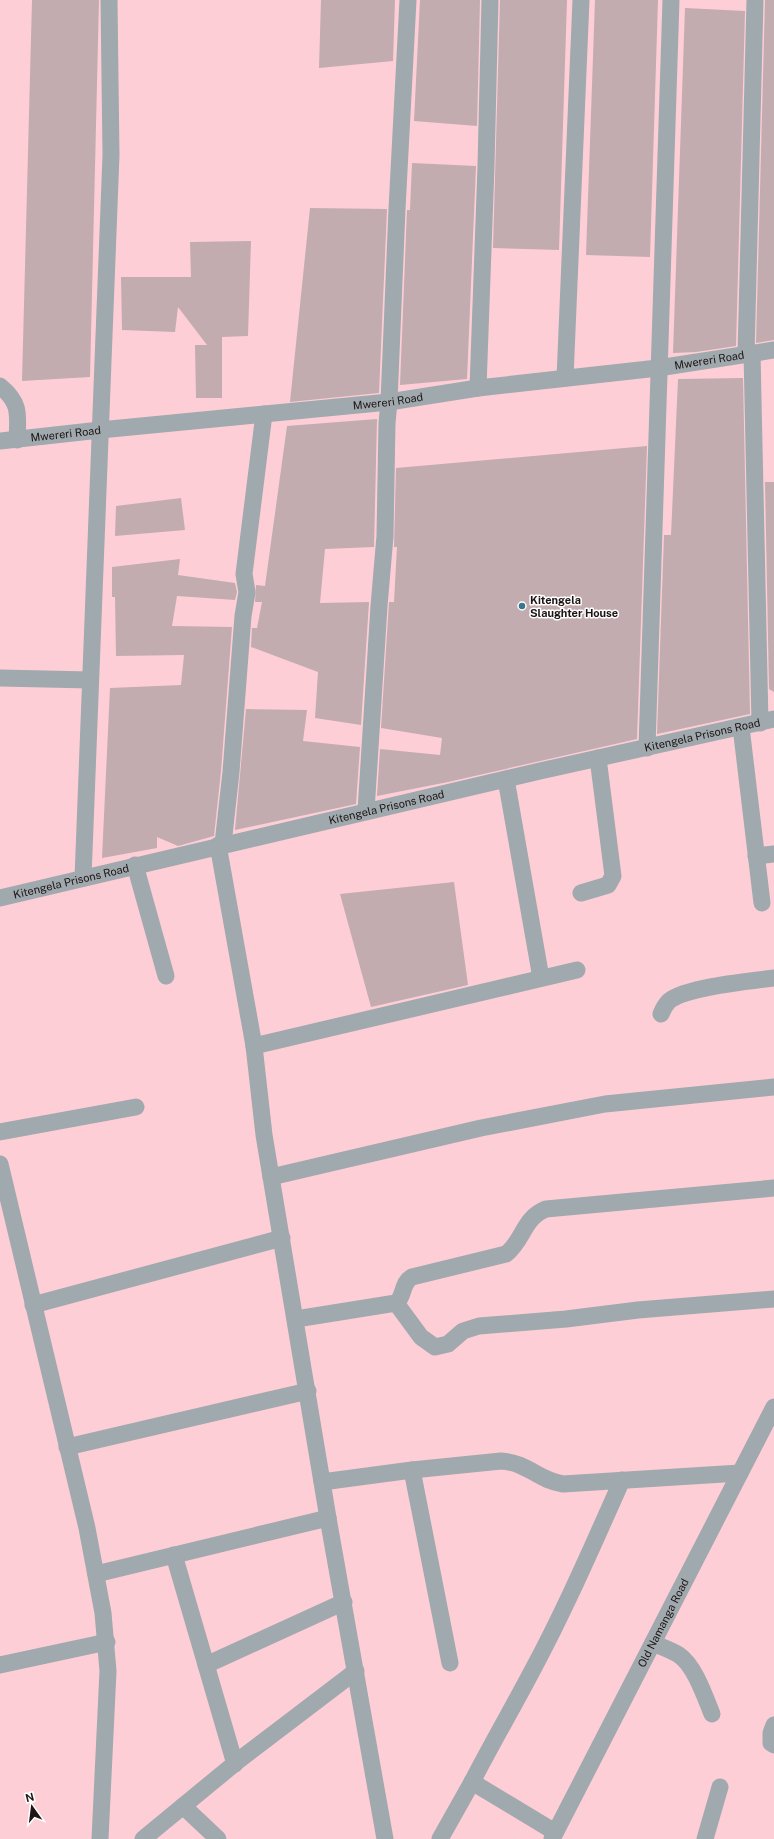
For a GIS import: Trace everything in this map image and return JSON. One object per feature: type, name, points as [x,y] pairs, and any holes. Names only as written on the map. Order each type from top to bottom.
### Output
[{"type":"street","points":[[83,878],[111,155],[110,0]]},
{"type":"street","points":[[366,811],[385,536],[387,423],[408,0]]},
{"type":"street","points":[[478,388],[490,0]]},
{"type":"street","points":[[565,378],[581,0]]},
{"type":"street","points":[[647,748],[671,0]]},
{"type":"street","points":[[755,0],[749,354],[767,721]]},
{"type":"street","name":"Mwereri Road","points":[[0,441],[389,402],[478,388],[658,368],[774,350]]},
{"type":"street","points":[[0,386],[9,392],[14,401],[18,415],[17,440]]},
{"type":"street","points":[[264,414],[244,574],[248,592],[243,616],[231,772],[220,845],[254,1046],[264,1135],[296,1319],[328,1518],[356,1671],[383,1838]]},
{"type":"street","points":[[0,678],[90,680]]},
{"type":"street","name":"Kitengela Prisons Road","points":[[0,898],[366,811],[767,721]]},
{"type":"street","points":[[741,727],[762,903]]},
{"type":"street","points":[[581,892],[608,885],[613,876],[598,758]]},
{"type":"street","points":[[506,779],[541,978]]},
{"type":"street","points":[[756,856],[774,854]]},
{"type":"street","points":[[135,865],[166,976]]},
{"type":"street","points":[[254,1046],[576,970]]},
{"type":"street","points":[[661,1014],[664,1006],[670,1000],[684,994],[694,991],[774,978]]},
{"type":"street","points":[[271,1177],[481,1128],[605,1104],[774,1087]]},
{"type":"street","points":[[0,1132],[136,1107]]},
{"type":"street","points":[[0,1164],[96,1574],[106,1642],[108,1671],[100,1839]]},
{"type":"street","points":[[296,1319],[396,1303],[402,1297],[404,1285],[407,1280],[412,1277],[506,1254],[514,1248],[531,1218],[546,1209],[774,1188]]},
{"type":"street","points":[[33,1305],[282,1238]]},
{"type":"street","points":[[396,1303],[421,1337],[436,1347],[448,1344],[463,1331],[479,1326],[566,1319],[645,1309],[774,1299]]},
{"type":"street","points":[[67,1447],[308,1391]]},
{"type":"street","name":"Old Namanga Road","points":[[553,1836],[774,1407]]},
{"type":"street","points":[[322,1482],[412,1470],[501,1461],[514,1462],[526,1467],[549,1482],[563,1484],[740,1473]]},
{"type":"street","points":[[412,1470],[450,1663]]},
{"type":"street","points":[[440,1839],[531,1673],[586,1560],[622,1480]]},
{"type":"street","points":[[96,1574],[328,1518]]},
{"type":"street","points":[[174,1555],[235,1764]]},
{"type":"street","points":[[206,1665],[344,1602]]},
{"type":"street","points":[[0,1665],[106,1642]]},
{"type":"street","points":[[653,1643],[680,1656],[692,1671],[701,1687],[712,1714]]},
{"type":"street","points":[[143,1839],[235,1764],[356,1671]]},
{"type":"street","points":[[774,1725],[771,1733],[771,1743],[774,1745]]},
{"type":"street","points":[[472,1782],[553,1836]]},
{"type":"street","points":[[705,1839],[720,1787]]},
{"type":"street","points":[[183,1806],[218,1839]]},
{"type":"shaded area","points":[[0,0],[774,0],[774,1839],[0,1839]]},
{"type":"building","points":[[32,0],[99,0],[90,377],[22,381]]},
{"type":"building","points":[[321,0],[395,0],[393,61],[319,68]]},
{"type":"building","points":[[420,0],[480,0],[477,126],[414,121]]},
{"type":"building","points":[[500,0],[567,0],[559,250],[493,248]]},
{"type":"building","points":[[595,0],[658,0],[650,257],[586,255]]},
{"type":"building","points":[[765,0],[774,0],[774,340],[756,343]]},
{"type":"building","points":[[685,8],[745,11],[736,346],[696,352],[673,353]]},
{"type":"building","points":[[412,163],[476,166],[467,379],[400,385],[407,210],[410,210]]},
{"type":"building","points":[[310,208],[387,209],[379,393],[290,402]]},
{"type":"building","points":[[251,241],[248,336],[222,337],[222,398],[196,398],[195,345],[207,345],[178,307],[175,332],[122,330],[121,277],[191,277],[190,242]]},
{"type":"building","points":[[743,378],[750,714],[657,734],[664,535],[671,535],[678,379]]},
{"type":"building","points":[[377,419],[374,547],[325,549],[320,603],[369,602],[361,725],[315,718],[318,672],[251,647],[252,628],[257,628],[262,602],[255,602],[256,585],[265,586],[287,426]]},
{"type":"building","name":"Kitengela Slaughter House","points":[[647,446],[637,739],[448,782],[377,796],[380,749],[440,755],[442,738],[381,728],[389,602],[394,602],[397,547],[394,547],[396,468]]},
{"type":"building","points":[[765,482],[774,482],[774,692],[769,689]]},
{"type":"building","points":[[181,498],[185,530],[115,536],[116,506]]},
{"type":"building","points":[[180,559],[178,575],[235,583],[237,592],[235,600],[177,596],[172,626],[232,627],[221,771],[214,836],[178,846],[157,837],[157,848],[102,858],[110,688],[181,685],[184,655],[116,656],[115,597],[112,597],[112,567]]},
{"type":"building","points":[[246,709],[307,710],[303,741],[360,747],[356,804],[235,830]]},
{"type":"building","points":[[454,882],[468,985],[371,1007],[340,894]]},
{"type":"place","name":"Kitengela Slaughter House","points":[[522,606]]}]
